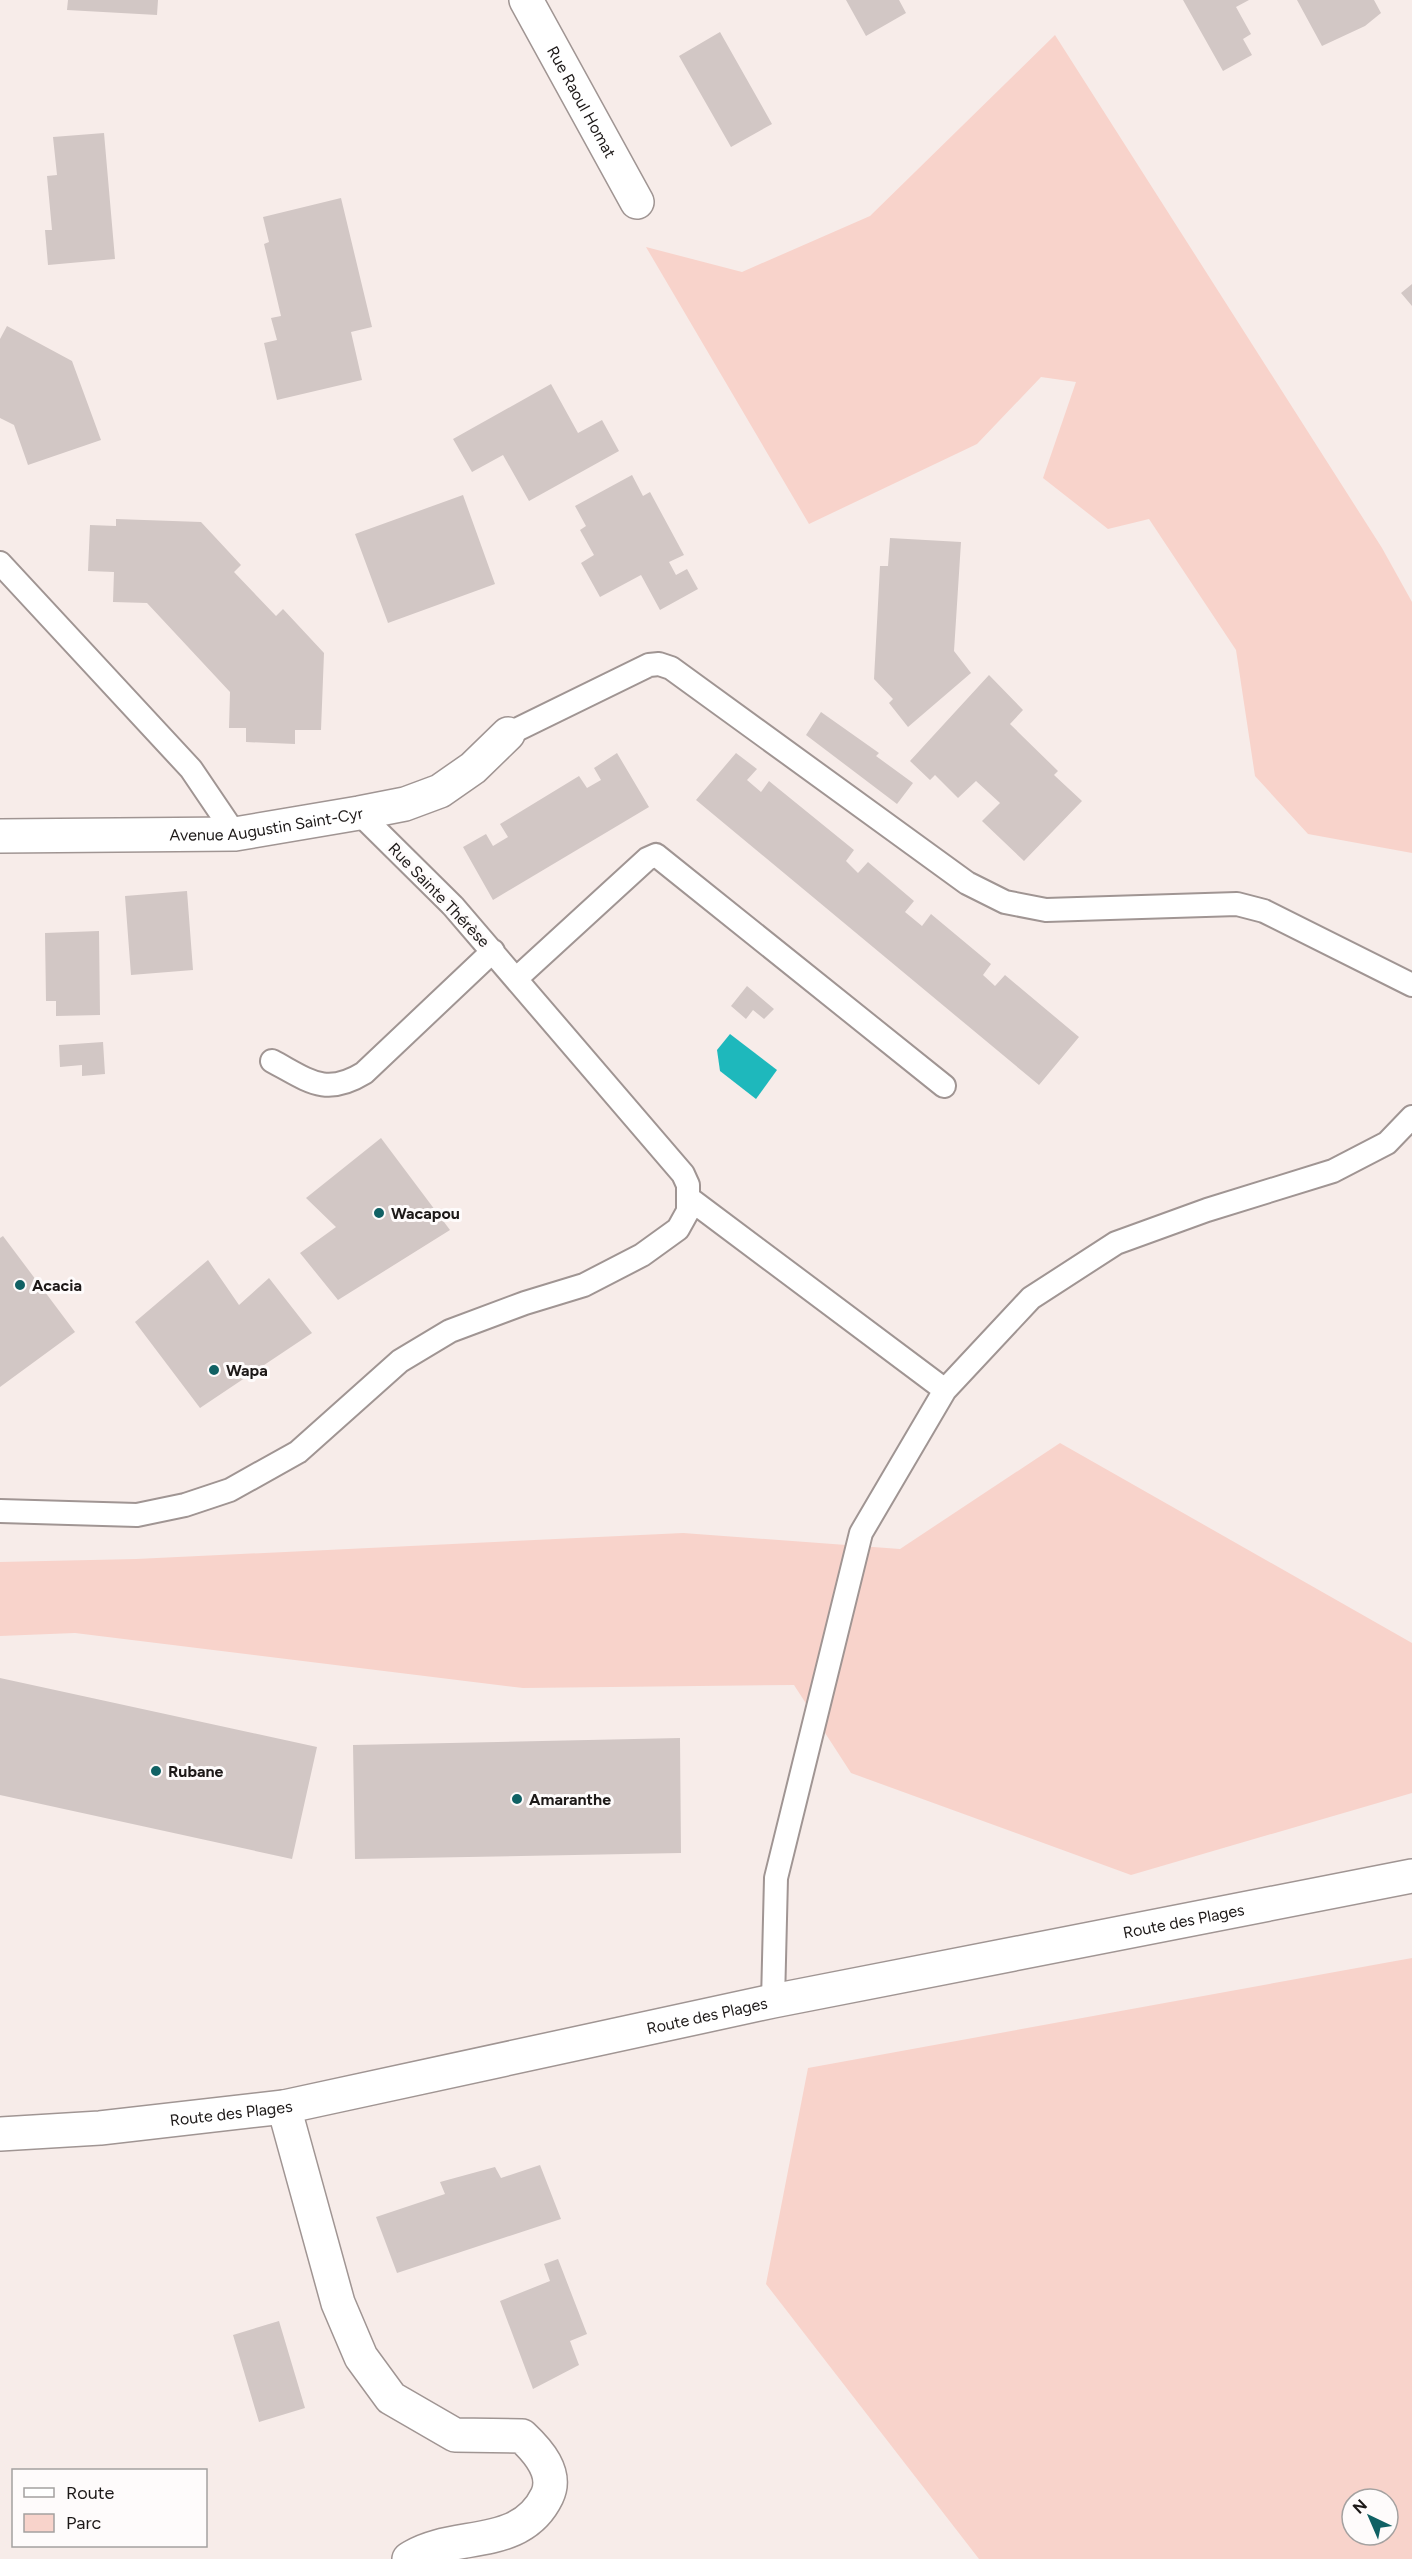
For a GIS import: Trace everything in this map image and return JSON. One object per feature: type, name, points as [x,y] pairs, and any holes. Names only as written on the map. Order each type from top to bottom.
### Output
[{"type":"street","name":"Rue Raoul Homat","points":[[526,0],[638,202]]},
{"type":"street","name":"Avenue Augustin Saint-Cyr","points":[[0,836],[235,834],[405,804],[440,791],[473,768],[508,734]]},
{"type":"street","name":"Route des Plages","points":[[0,2134],[100,2128],[284,2107],[773,2001],[1412,1876]]},
{"type":"street","points":[[284,2107],[338,2303],[361,2357],[391,2398],[454,2435],[522,2436],[535,2448],[546,2466],[550,2489],[540,2511],[522,2524],[503,2534],[424,2549],[410,2559]]},
{"type":"lane","points":[[0,563],[191,769],[235,834]]},
{"type":"lane","points":[[508,734],[649,665],[659,664],[671,668],[967,883],[1005,902],[1046,910],[1237,904],[1264,911],[1412,985]]},
{"type":"lane","name":"Rue Sainte Thérèse","points":[[359,813],[453,906],[517,978],[683,1173],[690,1199]]},
{"type":"lane","points":[[517,978],[647,860],[656,855],[944,1086]]},
{"type":"lane","points":[[272,1061],[321,1086],[348,1083],[364,1073],[493,951]]},
{"type":"lane","points":[[773,2001],[776,1878],[861,1533],[945,1390],[1031,1298],[1116,1243],[1208,1210],[1332,1171],[1387,1143],[1412,1118]]},
{"type":"lane","points":[[0,1511],[137,1515],[185,1505],[230,1490],[298,1452],[400,1361],[450,1331],[525,1303],[584,1285],[642,1255],[678,1229],[688,1211],[690,1199],[945,1390]]},
{"type":"green space","points":[[1055,35],[1382,548],[1412,602],[1412,853],[1308,834],[1255,776],[1236,650],[1149,519],[1108,529],[1043,478],[1076,382],[1041,377],[977,444],[809,524],[646,247],[742,272],[870,216]]},
{"type":"green space","points":[[1060,1443],[1412,1643],[1412,1793],[1131,1875],[851,1773],[794,1685],[523,1688],[75,1633],[0,1636],[0,1562],[136,1559],[683,1533],[900,1549]]},
{"type":"green space","points":[[1412,1958],[1412,2559],[979,2559],[766,2284],[808,2068]]},
{"type":"water","points":[[730,1034],[777,1070],[756,1099],[720,1071],[717,1050]]},
{"type":"building","points":[[68,0],[158,0],[157,15],[67,10]]},
{"type":"building","points":[[846,0],[899,0],[906,13],[866,36]]},
{"type":"building","points":[[1183,0],[1249,0],[1236,7],[1251,34],[1243,39],[1252,55],[1223,71]]},
{"type":"building","points":[[1297,0],[1374,0],[1381,13],[1365,26],[1322,46]]},
{"type":"building","points":[[720,32],[772,124],[731,147],[679,56]]},
{"type":"building","points":[[104,133],[115,259],[48,265],[45,230],[52,230],[47,176],[57,175],[53,137]]},
{"type":"building","points":[[341,198],[372,327],[351,332],[362,380],[277,400],[264,343],[277,340],[271,318],[281,316],[264,244],[269,242],[263,217]]},
{"type":"building","points":[[1412,284],[1412,306],[1401,293]]},
{"type":"building","points":[[7,326],[72,361],[101,440],[28,465],[14,425],[0,418],[0,339]]},
{"type":"building","points":[[551,384],[578,433],[602,420],[619,451],[529,501],[503,455],[472,472],[453,439]]},
{"type":"building","points":[[632,475],[643,496],[650,492],[684,555],[669,562],[676,575],[687,569],[698,589],[660,610],[641,575],[600,597],[581,563],[594,555],[580,530],[586,526],[575,506]]},
{"type":"building","points":[[463,495],[495,584],[388,623],[355,534]]},
{"type":"building","points":[[116,519],[201,522],[241,565],[234,572],[276,616],[283,609],[324,653],[321,730],[295,730],[295,744],[246,742],[246,728],[229,728],[230,692],[147,603],[113,602],[114,572],[88,571],[90,525],[116,526]]},
{"type":"building","points":[[890,538],[961,542],[954,651],[971,673],[908,727],[889,703],[893,699],[874,679],[880,566],[888,566]]},
{"type":"building","points":[[989,675],[1023,710],[1010,724],[1058,771],[1054,775],[1082,801],[1024,861],[982,821],[1000,803],[976,781],[958,798],[935,775],[930,780],[910,761]]},
{"type":"building","points":[[821,712],[879,753],[876,756],[913,783],[897,804],[806,735]]},
{"type":"building","points":[[617,753],[649,807],[493,900],[463,847],[486,834],[493,846],[508,837],[500,824],[579,776],[587,788],[601,780],[594,768]]},
{"type":"building","points":[[736,753],[757,769],[747,780],[761,792],[769,781],[854,850],[846,861],[858,873],[868,862],[914,901],[905,912],[922,926],[931,914],[991,964],[983,975],[995,986],[1005,975],[1079,1037],[1039,1085],[696,800]]},
{"type":"building","points":[[187,891],[193,970],[131,975],[125,896]]},
{"type":"building","points":[[99,931],[100,1015],[56,1016],[56,1001],[46,1001],[45,933]]},
{"type":"building","points":[[747,986],[774,1009],[764,1019],[753,1010],[746,1019],[731,1006]]},
{"type":"building","points":[[103,1042],[105,1074],[82,1076],[82,1065],[60,1067],[59,1045]]},
{"type":"building","name":"Wacapou","points":[[381,1138],[450,1230],[338,1300],[300,1253],[336,1227],[306,1198]]},
{"type":"building","name":"Acacia","points":[[3,1236],[75,1332],[0,1387],[0,1238]]},
{"type":"building","name":"Wapa","points":[[208,1260],[239,1305],[269,1278],[312,1333],[200,1408],[135,1322]]},
{"type":"building","name":"Rubane","points":[[0,1678],[317,1747],[292,1859],[0,1795]]},
{"type":"building","name":"Amaranthe","points":[[680,1738],[681,1853],[355,1859],[353,1745]]},
{"type":"building","points":[[540,2165],[561,2219],[397,2273],[376,2217],[445,2194],[440,2182],[495,2167],[501,2178]]},
{"type":"building","points":[[558,2259],[587,2334],[570,2341],[579,2365],[533,2389],[500,2301],[550,2281],[544,2264]]},
{"type":"building","points":[[279,2321],[305,2408],[259,2422],[233,2335]]},
{"type":"place","name":"Wacapou","points":[[379,1213]]},
{"type":"place","name":"Acacia","points":[[20,1285]]},
{"type":"place","name":"Wapa","points":[[214,1370]]},
{"type":"place","name":"Rubane","points":[[156,1771]]},
{"type":"place","name":"Amaranthe","points":[[517,1799]]}]
